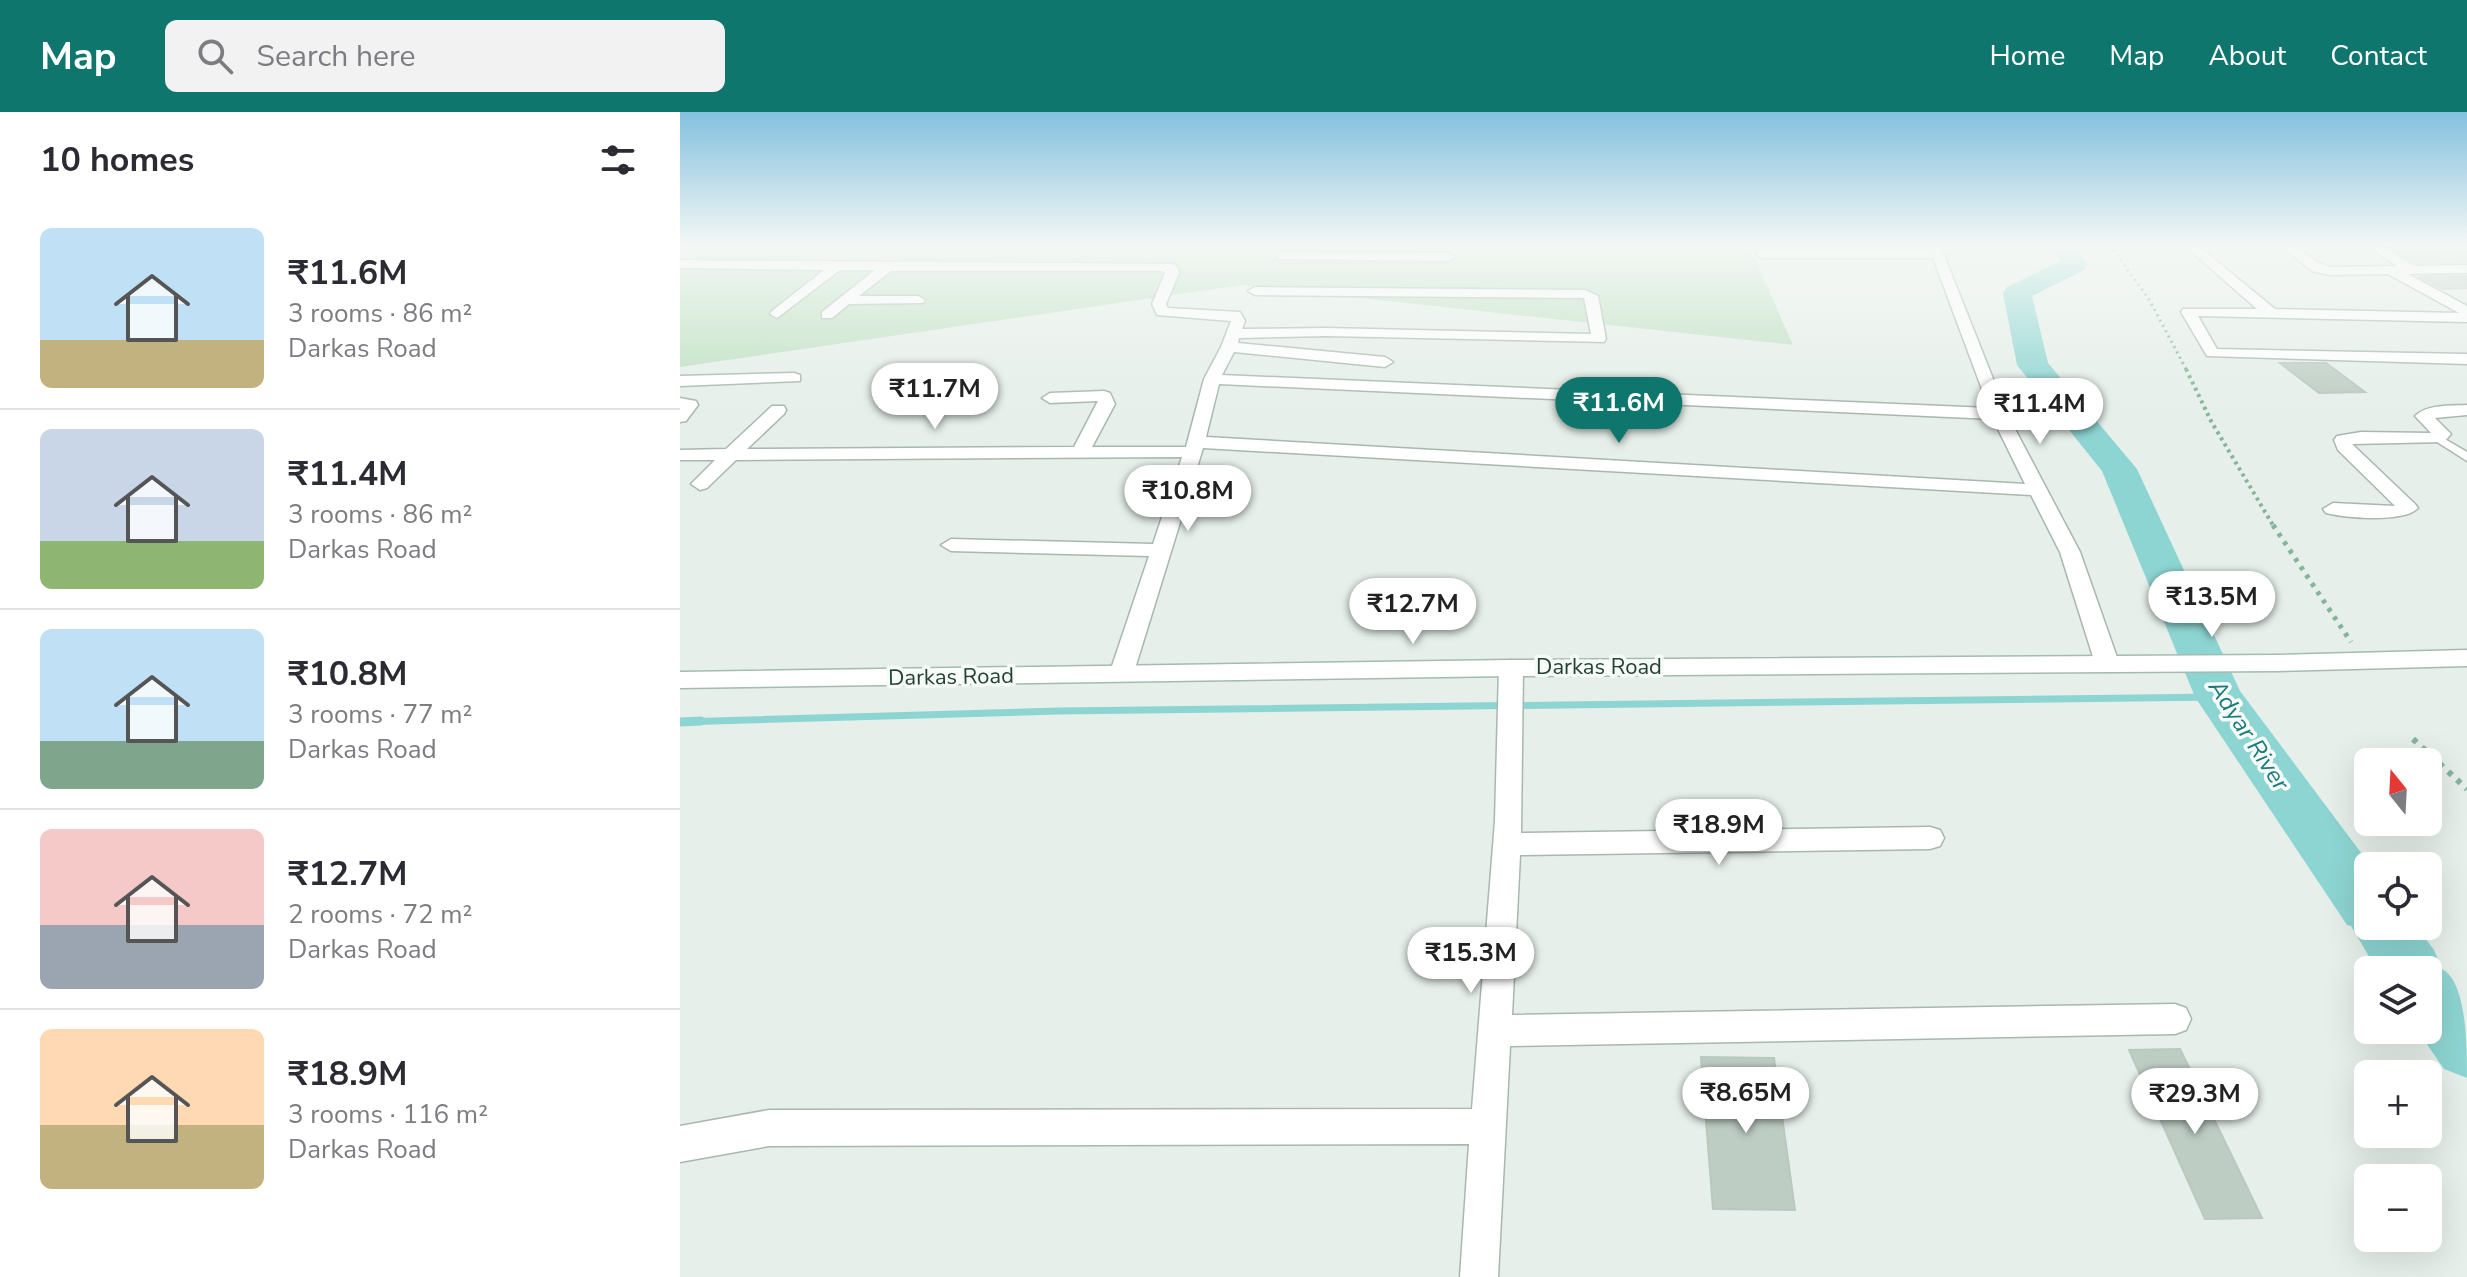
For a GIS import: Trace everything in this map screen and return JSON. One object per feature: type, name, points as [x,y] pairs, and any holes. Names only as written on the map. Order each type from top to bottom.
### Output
[{"type":"street","points":[[777,314],[795,299]]},
{"type":"street","points":[[1121,675],[1212,379],[1238,321],[1235,315],[1162,312],[1161,299]]},
{"type":"street","points":[[1231,340],[1326,332],[1599,339],[1592,299]]},
{"type":"street","points":[[1955,299],[1999,414],[2070,552],[2107,663]]},
{"type":"street","points":[[2255,299],[2271,313]]},
{"type":"street","points":[[2441,299],[2467,315]]},
{"type":"street","points":[[827,315],[847,300],[918,300]]},
{"type":"street","points":[[2467,315],[2188,312],[2212,353],[2467,359]]},
{"type":"street","points":[[1231,340],[1385,362]]},
{"type":"street","points":[[680,381],[794,378]]},
{"type":"street","points":[[1212,379],[1999,414]]},
{"type":"street","points":[[1050,398],[1104,396],[1107,404],[1080,452]]},
{"type":"street","points":[[680,403],[690,405],[680,417]]},
{"type":"street","points":[[700,484],[778,410]]},
{"type":"street","points":[[2333,509],[2399,512],[2408,508],[2344,446],[2343,440],[2361,437],[2438,438],[2442,434],[2423,416],[2437,411],[2467,410]]},
{"type":"street","points":[[680,455],[1080,452],[1193,447],[2040,490]]},
{"type":"street","points":[[951,545],[1160,550]]},
{"type":"street","name":"Darkas Road","points":[[680,680],[1121,675],[1511,691],[2107,663],[2467,658]]},
{"type":"street","points":[[1479,1277],[1486,1126],[1497,1031],[1511,691]]},
{"type":"street","points":[[1507,844],[1930,838]]},
{"type":"street","points":[[1497,1031],[2175,1019]]},
{"type":"street","points":[[680,1144],[769,1128],[1486,1126]]},
{"type":"lane","points":[[2438,438],[2467,457]]},
{"type":"path","points":[[2150,299],[2204,406],[2288,552],[2340,618],[2360,661]]},
{"type":"path","points":[[2413,739],[2467,789]]},
{"type":"green space","points":[[680,299],[1143,299],[680,367]]},
{"type":"green space","points":[[1373,299],[1773,299],[1793,345]]},
{"type":"building","points":[[2280,363],[2326,363],[2365,392],[2319,393]]},
{"type":"building","points":[[2180,1049],[2262,1218],[2205,1219],[2129,1050]]},
{"type":"building","points":[[1701,1057],[1774,1058],[1795,1210],[1713,1209]]},
{"type":"waterway","name":"Adyar River","points":[[2018,299],[2033,365],[2119,469],[2219,697],[2354,887]]},
{"type":"waterway","points":[[701,721],[680,722],[1058,711],[2219,697]]},
{"type":"waterway","name":"Adyar River","points":[[2391,940],[2402,956]]},
{"type":"waterway","name":"Adyar River","points":[[2442,1012],[2467,1047]]}]
